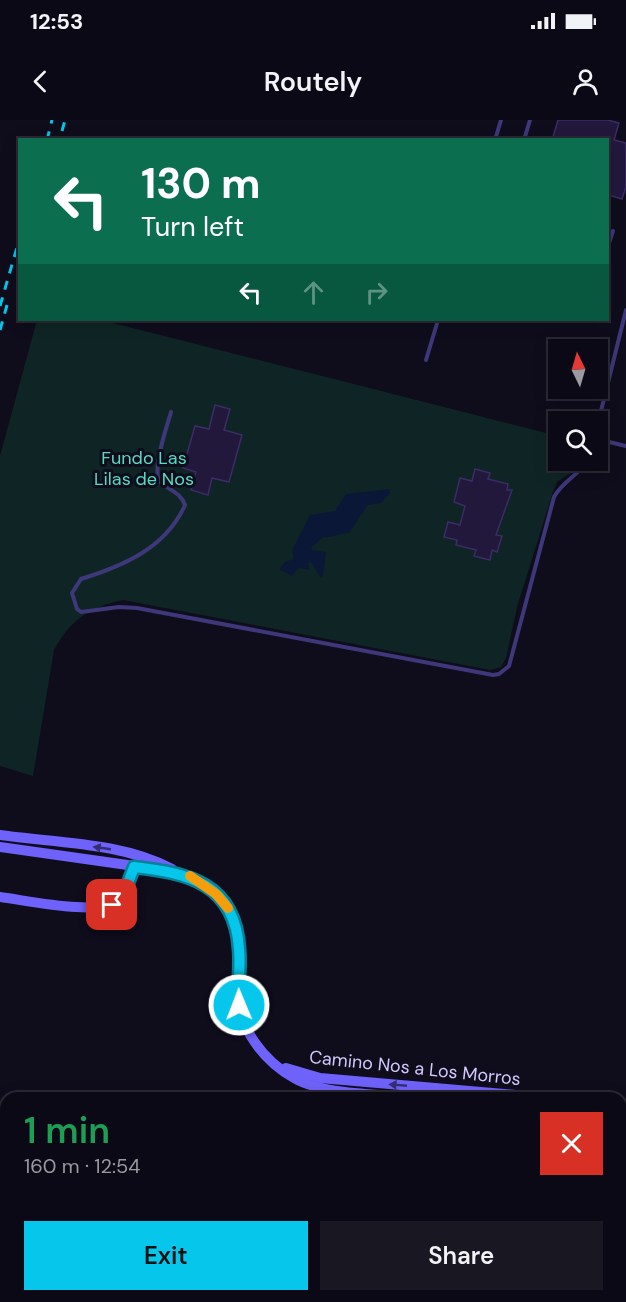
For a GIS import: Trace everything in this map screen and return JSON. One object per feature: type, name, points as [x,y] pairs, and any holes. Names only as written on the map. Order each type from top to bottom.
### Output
[{"type":"main road","points":[[0,835],[125,852],[153,860],[177,872]]},
{"type":"main road","name":"Camino Nos a Los Morros","points":[[0,847],[177,872],[208,887],[228,909],[236,926],[239,947],[238,993],[242,1016],[258,1047],[277,1065],[320,1088],[364,1092]]},
{"type":"main road","points":[[0,897],[88,909],[105,907],[116,903],[123,894],[134,867]]},
{"type":"main road","name":"Camino Nos a Los Morros","points":[[320,1088],[412,1092]]},
{"type":"lane","points":[[496,138],[501,120]]},
{"type":"lane","points":[[525,138],[530,120]]},
{"type":"lane","points":[[609,243],[613,231]]},
{"type":"lane","points":[[601,411],[626,310]]},
{"type":"lane","points":[[426,360],[438,321]]},
{"type":"lane","points":[[171,412],[156,472],[160,482],[182,497],[185,505],[180,515],[139,557],[117,568],[81,579],[72,593],[81,612],[119,607],[137,608],[493,675],[499,674],[509,666],[521,613],[554,497],[559,487],[581,471]]},
{"type":"lane","points":[[608,442],[626,446]]},
{"type":"green space","name":"Fundo Las Lilas de Nos","points":[[37,321],[105,321],[548,433],[548,471],[572,471],[557,482],[552,495],[517,607],[506,658],[501,667],[490,670],[123,600],[101,606],[82,616],[67,630],[54,650],[33,776],[0,766],[0,456]]},
{"type":"water","points":[[389,489],[390,493],[381,503],[368,505],[349,533],[323,537],[311,548],[326,552],[323,576],[320,577],[311,562],[308,564],[310,570],[299,568],[292,576],[279,569],[285,562],[294,559],[292,550],[310,515],[335,511],[346,494]]},
{"type":"building","points":[[558,120],[608,120],[619,123],[614,140],[626,143],[626,187],[622,199],[609,195],[609,138],[553,138]]},
{"type":"building","points":[[215,405],[230,409],[224,430],[242,435],[229,482],[212,478],[208,495],[191,490],[196,472],[183,468],[195,426],[209,429]]},
{"type":"building","points":[[475,469],[490,473],[488,479],[508,484],[507,490],[512,490],[496,535],[502,536],[497,552],[492,550],[490,560],[474,556],[476,550],[456,545],[457,540],[444,537],[448,522],[460,525],[465,506],[454,502],[460,478],[472,481]]},
{"type":"railway","points":[[48,138],[52,120]]},
{"type":"railway","points":[[62,131],[65,120]]},
{"type":"railway","points":[[0,306],[18,244]]},
{"type":"railway","points":[[0,330],[9,298]]},
{"type":"slow traffic","points":[[190,876],[208,887],[228,908]]},
{"type":"route","points":[[112,905],[124,894],[134,867],[177,872],[199,880],[208,887],[223,902],[236,926],[240,959],[239,1005]]}]
